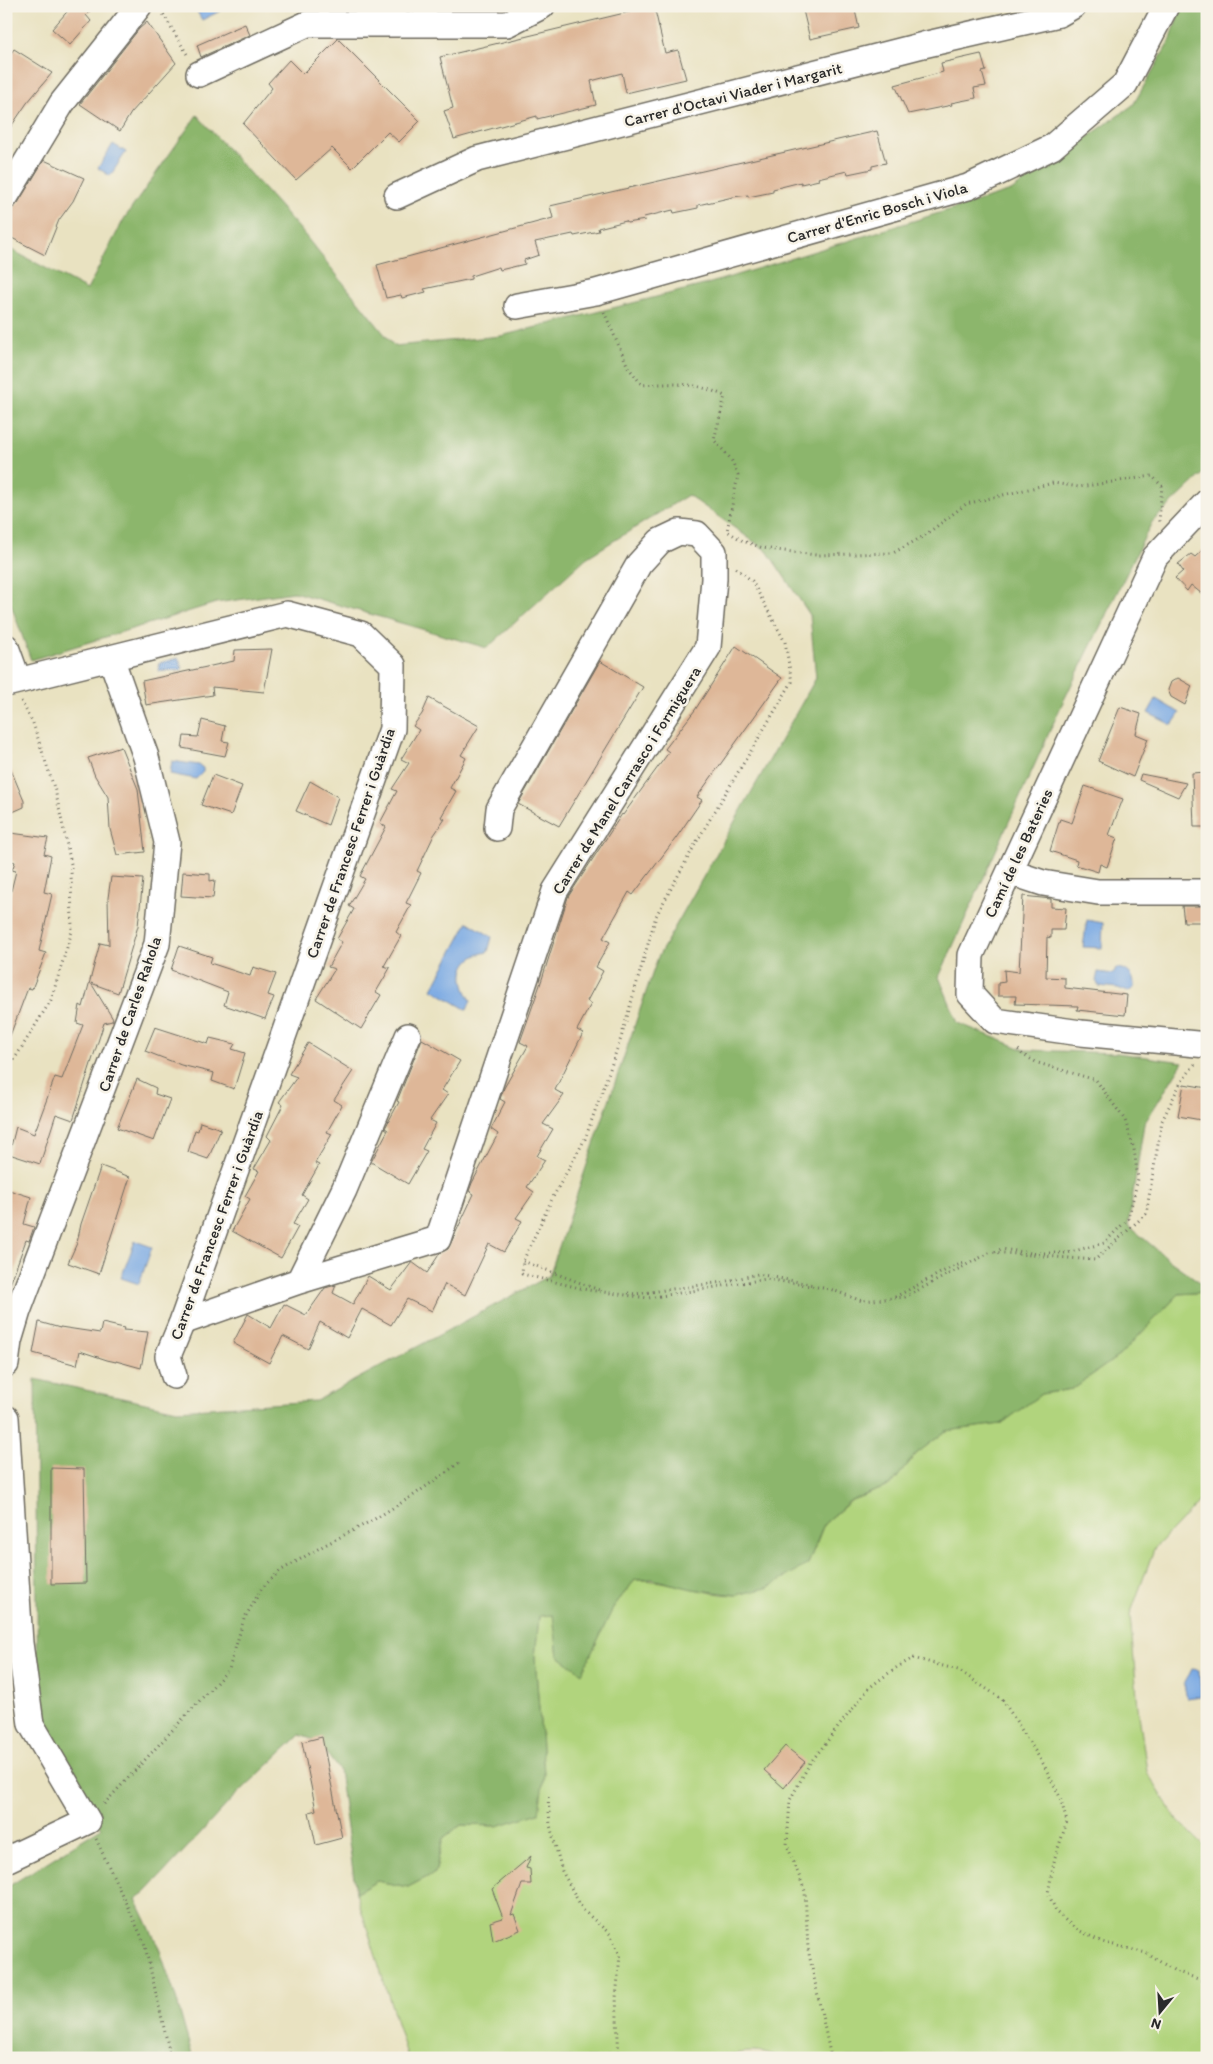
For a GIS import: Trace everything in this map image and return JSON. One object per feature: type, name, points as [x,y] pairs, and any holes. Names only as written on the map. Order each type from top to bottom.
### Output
[{"type":"street","points":[[6,196],[62,103],[139,6]]},
{"type":"street","points":[[199,74],[307,24],[507,24],[542,6]]},
{"type":"street","name":"Carrer d'Octavi Viader i Margarit","points":[[397,196],[477,159],[923,45],[1060,14],[1072,6]]},
{"type":"street","name":"Carrer d'Enric Bosch i Viola","points":[[517,306],[596,292],[968,187],[1052,147],[1125,84],[1166,6]]},
{"type":"street","name":"Camí de les Bateries","points":[[995,1021],[970,994],[971,955],[1155,557],[1207,502]]},
{"type":"street","points":[[497,828],[499,809],[638,564],[660,541],[679,532],[697,534],[714,552]]},
{"type":"street","name":"Carrer de Manel Carrasco i Formiguera","points":[[182,1322],[299,1281],[438,1239],[555,892],[708,647],[714,579],[714,552]]},
{"type":"street","name":"Carrer de Francesc Ferrer i Guàrdia","points":[[12,682],[287,614],[361,634],[393,665],[392,729],[182,1322],[168,1356],[174,1376]]},
{"type":"street","points":[[6,647],[12,682]]},
{"type":"street","name":"Carrer de Carles Rahola","points":[[6,1364],[9,1342],[18,1311],[157,944],[167,842],[146,757],[111,658]]},
{"type":"street","points":[[1010,872],[1043,883],[1098,892],[1207,892]]},
{"type":"street","points":[[995,1021],[1202,1053]]},
{"type":"street","points":[[299,1281],[344,1190],[408,1036]]},
{"type":"street","points":[[6,1418],[20,1643],[30,1724],[88,1822],[6,1860]]},
{"type":"path","points":[[158,6],[199,74]]},
{"type":"path","points":[[596,292],[628,367],[642,385],[683,383],[711,389],[726,396],[714,440],[732,459],[738,474],[726,531],[743,541],[763,548],[816,555],[893,553],[924,536],[966,504],[1053,483],[1079,487],[1152,476],[1162,486],[1155,557]]},
{"type":"path","points":[[714,552],[752,580],[785,642],[792,682],[697,841],[656,916],[621,1038],[585,1138],[553,1197],[523,1261],[522,1274],[588,1290],[648,1298],[766,1279],[830,1289],[862,1301],[905,1297],[991,1252],[1095,1260],[1146,1214],[1162,1121],[1180,1084],[1202,1053]]},
{"type":"path","points":[[6,1073],[50,1000],[72,931],[71,864],[56,794],[33,724],[12,682]]},
{"type":"path","points":[[523,1261],[600,1290],[636,1294],[723,1282],[758,1274],[811,1284],[861,1299],[896,1297],[948,1269],[1001,1250],[1032,1253],[1067,1253],[1104,1243],[1128,1219],[1138,1179],[1134,1149],[1125,1120],[1096,1080],[1038,1063],[1023,1055],[995,1021]]},
{"type":"path","points":[[171,2058],[144,1942],[88,1822],[229,1669],[244,1619],[262,1588],[280,1571],[373,1520],[414,1495],[459,1463]]},
{"type":"path","points":[[831,2058],[808,1949],[805,1891],[787,1845],[790,1800],[810,1763],[869,1688],[894,1669],[913,1658],[958,1670],[1002,1699],[1040,1758],[1060,1798],[1067,1822],[1055,1857],[1048,1893],[1057,1913],[1076,1929],[1102,1942],[1146,1953],[1175,1971],[1207,1982]]},
{"type":"path","points":[[548,1797],[550,1825],[562,1871],[583,1910],[610,1934],[620,1955],[616,1998],[619,2058]]},
{"type":"green space","points":[[1181,6],[1207,6],[1207,470],[1152,522],[1062,704],[939,977],[958,1023],[1025,1050],[1117,1053],[1183,1062],[1144,1124],[1128,1225],[1170,1261],[1207,1287],[1207,1292],[1179,1294],[1120,1355],[1072,1389],[1041,1394],[1001,1424],[946,1431],[916,1454],[891,1485],[851,1500],[824,1524],[808,1564],[767,1588],[736,1595],[692,1589],[652,1579],[635,1580],[614,1606],[582,1673],[558,1656],[553,1615],[539,1616],[535,1657],[544,1774],[539,1813],[497,1826],[461,1825],[443,1838],[435,1873],[408,1887],[377,1881],[356,1893],[339,1770],[317,1741],[300,1735],[230,1801],[146,1892],[136,1899],[159,1948],[193,2058],[6,2058],[6,1888],[101,1828],[38,1717],[35,1379],[177,1410],[316,1401],[549,1276],[658,957],[816,678],[810,615],[767,551],[688,495],[586,558],[487,648],[294,592],[216,603],[31,660],[6,591],[6,247],[87,290],[124,219],[197,115],[299,228],[394,346],[501,336],[704,285],[1011,191],[1133,105],[1171,39]]},
{"type":"green space","points":[[1207,1292],[1207,1493],[1154,1549],[1130,1615],[1138,1707],[1147,1772],[1175,1817],[1207,1849],[1207,2058],[778,2058],[763,2053],[748,2052],[718,2058],[408,2058],[356,1893],[377,1881],[408,1887],[435,1873],[443,1838],[461,1825],[497,1826],[544,1774],[535,1657],[539,1616],[553,1614],[558,1656],[582,1672],[614,1606],[635,1580],[647,1580],[734,1595],[758,1587],[808,1564],[824,1524],[852,1500],[891,1485],[916,1454],[946,1431],[1001,1424],[1041,1394],[1072,1389],[1120,1355],[1179,1294]]},
{"type":"water","points":[[194,6],[230,6],[202,20]]},
{"type":"water","points":[[113,144],[126,152],[110,176],[98,168]]},
{"type":"water","points":[[179,658],[182,670],[159,671],[159,663]]},
{"type":"water","points":[[1156,699],[1180,713],[1172,725],[1148,713]]},
{"type":"water","points":[[172,761],[199,765],[203,768],[203,772],[196,779],[170,774]]},
{"type":"water","points":[[1087,920],[1103,923],[1102,948],[1083,947]]},
{"type":"water","points":[[468,922],[492,937],[488,952],[472,958],[464,970],[464,984],[471,1000],[467,1010],[432,989]]},
{"type":"water","points":[[1116,968],[1127,971],[1132,976],[1134,988],[1128,992],[1118,988],[1099,986],[1096,981],[1098,972],[1113,974]]},
{"type":"water","points":[[135,1241],[152,1247],[139,1284],[121,1278]]},
{"type":"water","points":[[1192,1669],[1199,1670],[1201,1696],[1187,1698],[1184,1685]]},
{"type":"building","points":[[72,6],[95,6],[86,15],[91,21],[70,45],[52,29]]},
{"type":"building","points":[[654,6],[665,53],[678,50],[686,79],[626,93],[622,73],[591,81],[596,105],[537,119],[537,116],[454,139],[444,111],[453,108],[440,57]]},
{"type":"building","points":[[802,6],[854,6],[859,28],[810,39]]},
{"type":"building","points":[[147,22],[176,63],[131,113],[120,131],[80,104],[139,29]]},
{"type":"building","points":[[245,24],[250,35],[201,57],[197,45]]},
{"type":"building","points":[[338,39],[420,121],[399,142],[388,132],[352,168],[332,148],[296,180],[243,124],[272,88],[268,83],[289,60],[303,74]]},
{"type":"building","points":[[14,49],[52,73],[27,103],[6,134],[6,60]]},
{"type":"building","points":[[981,54],[986,71],[982,72],[986,86],[974,88],[976,98],[908,114],[895,85],[943,72],[941,63]]},
{"type":"building","points":[[877,131],[886,163],[872,166],[872,169],[848,174],[847,171],[818,178],[819,180],[773,189],[773,192],[748,197],[748,195],[733,197],[698,205],[698,208],[674,213],[673,210],[644,217],[645,220],[627,223],[626,221],[598,228],[599,231],[535,242],[539,255],[524,260],[525,264],[500,270],[499,267],[471,276],[471,279],[424,289],[426,292],[402,298],[401,295],[386,298],[377,265],[553,218],[550,206]]},
{"type":"building","points":[[44,160],[84,178],[73,201],[59,220],[45,255],[6,235],[6,219]]},
{"type":"building","points":[[1207,546],[1207,598],[1191,585],[1187,591],[1175,578],[1183,571],[1178,564],[1191,554],[1195,557]]},
{"type":"building","points":[[736,646],[782,678],[697,797],[702,800],[676,838],[633,895],[629,892],[603,938],[610,942],[596,967],[603,971],[587,1001],[591,1004],[577,1030],[583,1033],[555,1090],[564,1095],[543,1124],[553,1129],[537,1156],[545,1160],[527,1187],[534,1192],[516,1218],[522,1221],[504,1252],[489,1244],[465,1295],[445,1284],[432,1311],[407,1299],[391,1325],[362,1309],[347,1338],[320,1322],[308,1349],[283,1336],[269,1363],[233,1343],[248,1314],[271,1328],[284,1304],[306,1315],[325,1288],[336,1285],[333,1293],[353,1304],[368,1276],[391,1290],[412,1262],[427,1273],[440,1253],[448,1249],[474,1194],[469,1191],[472,1183],[498,1134],[491,1129],[505,1102],[500,1099],[504,1088],[528,1046],[520,1042],[568,897],[622,814],[669,752],[665,749],[695,710]]},
{"type":"building","points":[[272,649],[264,692],[212,687],[213,695],[146,705],[142,681],[234,661],[235,650]]},
{"type":"building","points":[[600,661],[643,687],[559,826],[518,804]]},
{"type":"building","points":[[1178,678],[1192,686],[1185,705],[1171,697],[1168,690],[1171,682]]},
{"type":"building","points":[[429,698],[479,726],[461,755],[466,758],[450,788],[456,791],[441,817],[445,819],[434,835],[417,871],[421,873],[406,903],[411,905],[396,932],[401,936],[384,966],[390,968],[376,992],[381,995],[361,1029],[316,999],[335,969],[328,967],[342,942],[337,939],[354,909],[349,906],[365,879],[360,876],[386,827],[380,823],[397,791],[392,789],[409,763],[401,759],[419,730],[413,726],[422,714]]},
{"type":"building","points":[[1120,707],[1141,714],[1136,734],[1148,739],[1133,777],[1098,761]]},
{"type":"building","points":[[202,720],[225,726],[222,741],[229,742],[225,756],[182,748],[184,736],[198,737]]},
{"type":"building","points":[[121,747],[138,789],[145,852],[117,855],[110,829],[108,797],[95,776],[88,758]]},
{"type":"building","points":[[6,758],[24,801],[24,807],[6,815]]},
{"type":"building","points":[[1207,772],[1207,827],[1194,827],[1192,773]]},
{"type":"building","points":[[1141,774],[1186,783],[1178,797],[1139,780]]},
{"type":"building","points":[[213,775],[242,786],[231,815],[201,805]]},
{"type":"building","points":[[310,781],[338,797],[328,825],[296,811]]},
{"type":"building","points":[[1085,786],[1123,799],[1109,835],[1117,838],[1107,867],[1100,864],[1098,872],[1076,865],[1077,860],[1050,851],[1060,819],[1072,823]]},
{"type":"building","points":[[11,833],[48,838],[44,854],[51,856],[44,892],[52,894],[39,951],[46,953],[32,989],[28,988],[8,1041],[6,1041],[6,911],[16,871],[12,870],[15,862],[6,859]]},
{"type":"building","points":[[183,872],[210,874],[210,881],[215,880],[213,898],[181,896]]},
{"type":"building","points":[[111,877],[143,879],[138,926],[118,993],[91,983],[113,1019],[104,1023],[73,1120],[56,1114],[40,1164],[9,1154],[16,1127],[34,1134],[55,1077],[62,1079],[83,1025],[77,1023],[80,1005],[83,1007],[100,943],[109,945],[108,898]]},
{"type":"building","points":[[1023,896],[1051,899],[1051,907],[1066,908],[1064,930],[1051,930],[1051,938],[1047,937],[1046,977],[1065,978],[1065,988],[1127,995],[1125,1015],[1077,1010],[1078,1006],[1015,1004],[1016,996],[998,996],[998,983],[1005,982],[1004,970],[1019,972]]},
{"type":"building","points":[[1182,906],[1207,906],[1207,922],[1184,922]]},
{"type":"building","points":[[179,946],[212,957],[210,963],[250,976],[253,967],[276,974],[268,995],[274,997],[265,1019],[224,1005],[228,992],[171,970]]},
{"type":"building","points":[[155,1027],[208,1044],[210,1038],[235,1044],[232,1049],[245,1053],[234,1089],[212,1081],[214,1073],[181,1065],[145,1051]]},
{"type":"building","points":[[422,1039],[460,1061],[442,1090],[448,1094],[430,1120],[436,1123],[422,1149],[427,1151],[408,1184],[371,1162],[388,1130],[385,1128],[399,1102],[397,1101]]},
{"type":"building","points":[[308,1043],[353,1071],[334,1100],[342,1105],[327,1132],[332,1134],[315,1163],[319,1165],[302,1195],[308,1199],[293,1224],[298,1227],[281,1258],[232,1231],[250,1199],[245,1196],[259,1171],[254,1169],[271,1140],[267,1136],[283,1105],[279,1102],[297,1077],[289,1074]]},
{"type":"building","points":[[137,1079],[156,1088],[155,1094],[170,1099],[154,1141],[117,1128]]},
{"type":"building","points":[[1184,1084],[1207,1088],[1207,1121],[1178,1116]]},
{"type":"building","points":[[200,1122],[221,1129],[208,1159],[188,1152],[195,1130],[198,1131]]},
{"type":"building","points":[[101,1166],[130,1177],[99,1274],[68,1263],[77,1243],[81,1224]]},
{"type":"building","points":[[9,1190],[31,1197],[24,1224],[34,1227],[29,1241],[26,1240],[8,1290],[6,1289],[6,1200]]},
{"type":"building","points":[[39,1322],[60,1328],[100,1333],[102,1323],[124,1328],[123,1330],[148,1332],[141,1368],[80,1351],[77,1365],[33,1353]]},
{"type":"building","points":[[51,1468],[84,1469],[86,1583],[51,1584]]},
{"type":"building","points":[[322,1737],[342,1838],[316,1845],[309,1812],[316,1810],[302,1742]]},
{"type":"building","points":[[785,1746],[805,1762],[784,1788],[764,1770]]},
{"type":"building","points":[[531,1856],[526,1868],[530,1869],[531,1884],[522,1884],[511,1915],[514,1914],[520,1930],[493,1941],[490,1922],[503,1918],[492,1889]]}]
